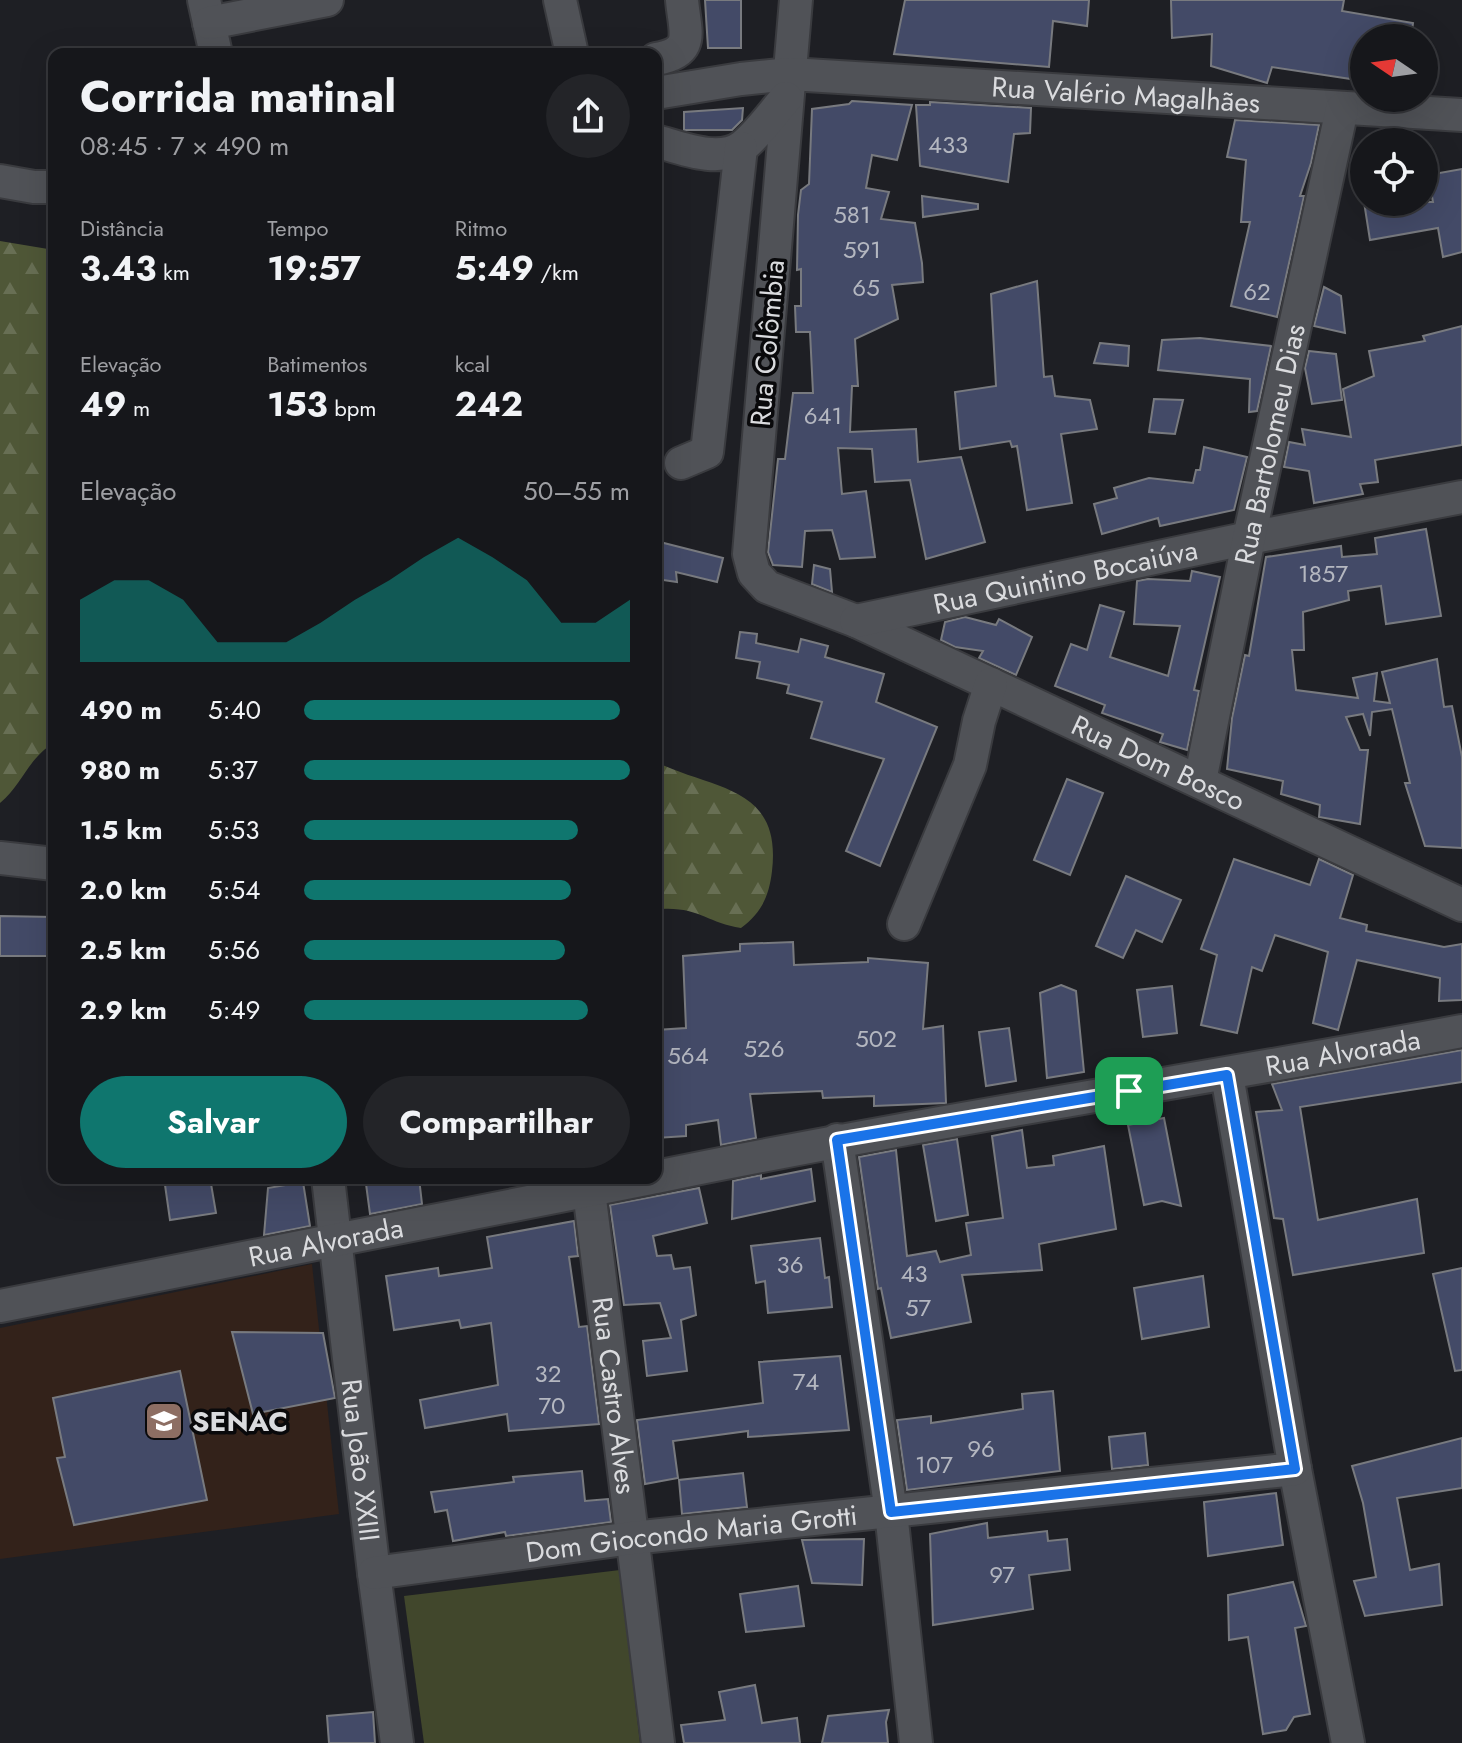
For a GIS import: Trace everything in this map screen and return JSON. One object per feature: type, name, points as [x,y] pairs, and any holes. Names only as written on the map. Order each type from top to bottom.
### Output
[{"type":"street","points":[[215,48],[207,11],[327,0]]},
{"type":"street","points":[[560,0],[571,48]]},
{"type":"street","points":[[662,58],[674,56],[681,51],[685,42],[682,0]]},
{"type":"street","name":"Rua Colômbia","points":[[796,0],[749,554],[754,573],[767,587],[856,621]]},
{"type":"street","name":"Rua Valério Magalhães","points":[[662,92],[741,79],[788,86],[1462,115]]},
{"type":"street","points":[[681,463],[707,452],[741,148],[788,86]]},
{"type":"street","name":"Rua Bartolomeu Dias","points":[[1200,781],[1342,109]]},
{"type":"street","points":[[662,143],[717,154],[741,148]]},
{"type":"street","points":[[0,181],[48,187]]},
{"type":"street","name":"Rua Quintino Bocaiúva","points":[[856,621],[1249,538],[1461,502]]},
{"type":"street","name":"Rua Dom Bosco","points":[[856,621],[1462,905]]},
{"type":"street","points":[[904,924],[970,765],[991,684]]},
{"type":"street","points":[[0,858],[48,863]]},
{"type":"street","name":"Rua Alvorada","points":[[662,1175],[837,1140],[1227,1075],[1462,1031]]},
{"type":"street","points":[[1227,1075],[1295,1469],[1348,1743]]},
{"type":"street","points":[[837,1140],[891,1512],[916,1743]]},
{"type":"street","name":"Rua João XXIII","points":[[329,1184],[397,1743]]},
{"type":"street","name":"Rua Alvorada","points":[[0,1306],[621,1184]]},
{"type":"street","name":"Rua Castro Alves","points":[[589,1191],[658,1743]]},
{"type":"street","name":"Dom Giocondo Maria Grotti","points":[[374,1573],[632,1538],[1295,1469]]},
{"type":"shaded area","name":"SENAC","points":[[312,1264],[339,1514],[0,1559],[0,1328]]},
{"type":"green space","points":[[0,241],[48,249],[48,747],[0,803]]},
{"type":"green space","points":[[662,764],[720,786],[755,806],[766,822],[772,843],[769,889],[759,910],[741,928],[674,909],[662,909]]},
{"type":"green space","points":[[620,1570],[640,1743],[424,1743],[404,1596]]},
{"type":"building","points":[[705,0],[741,0],[741,48],[708,48]]},
{"type":"building","points":[[905,0],[1089,0],[1087,26],[1053,21],[1049,67],[894,54]]},
{"type":"building","points":[[1171,0],[1344,0],[1342,11],[1413,23],[1350,24],[1350,79],[1272,67],[1267,83],[1211,66],[1212,34],[1172,38]]},
{"type":"building","points":[[852,101],[912,105],[897,160],[872,155],[866,188],[889,192],[881,219],[915,223],[923,282],[892,285],[898,319],[855,339],[858,386],[852,386],[850,432],[916,429],[918,462],[961,457],[985,542],[926,559],[910,480],[875,482],[872,449],[838,448],[842,494],[866,491],[875,557],[840,559],[832,530],[805,531],[802,567],[773,565],[768,552],[778,459],[785,459],[793,393],[813,393],[810,332],[796,332],[795,306],[801,306],[801,269],[797,270],[798,215],[801,190],[809,184],[812,109]]},
{"type":"building","points":[[930,102],[1031,108],[1030,133],[1014,134],[1008,182],[920,166],[916,105],[930,105]]},
{"type":"building","points":[[743,108],[742,120],[732,130],[684,130],[684,112]]},
{"type":"building","points":[[1235,120],[1319,125],[1300,196],[1304,196],[1277,317],[1231,306],[1250,222],[1241,222],[1246,160],[1227,157]]},
{"type":"building","points":[[1462,169],[1462,252],[1443,257],[1438,228],[1370,240],[1366,216],[1438,216],[1438,173]]},
{"type":"building","points":[[922,196],[978,204],[978,209],[923,217]]},
{"type":"building","points":[[1037,281],[1044,377],[1052,376],[1055,396],[1090,400],[1097,429],[1061,434],[1072,503],[1027,510],[1017,446],[1012,447],[1010,441],[960,449],[955,392],[996,386],[991,294]]},
{"type":"building","points":[[1324,287],[1341,296],[1345,333],[1314,326]]},
{"type":"building","points":[[1462,326],[1462,445],[1375,460],[1378,482],[1360,484],[1363,494],[1314,503],[1309,471],[1284,467],[1289,442],[1305,445],[1302,429],[1351,437],[1343,389],[1374,376],[1369,351],[1425,341],[1423,336]]},
{"type":"building","points":[[1200,338],[1271,346],[1257,411],[1249,412],[1250,379],[1158,370],[1162,340]]},
{"type":"building","points":[[1100,343],[1129,346],[1128,366],[1094,363]]},
{"type":"building","points":[[1309,351],[1336,354],[1342,400],[1312,404],[1305,368]]},
{"type":"building","points":[[1154,399],[1183,400],[1175,434],[1149,432]]},
{"type":"building","points":[[1204,447],[1247,457],[1234,510],[1160,526],[1158,518],[1102,534],[1094,504],[1117,498],[1114,488],[1149,478],[1193,483],[1196,470],[1200,470]]},
{"type":"building","points":[[1426,529],[1441,616],[1386,624],[1381,586],[1348,591],[1349,600],[1303,612],[1304,650],[1292,650],[1296,690],[1358,698],[1353,678],[1377,673],[1374,701],[1390,703],[1382,672],[1437,659],[1444,707],[1452,706],[1462,757],[1462,848],[1425,846],[1405,783],[1410,783],[1392,709],[1372,712],[1370,736],[1363,714],[1346,717],[1360,750],[1368,750],[1360,824],[1319,817],[1320,805],[1281,794],[1283,781],[1227,769],[1232,718],[1245,655],[1249,656],[1266,557],[1341,546],[1342,557],[1377,554],[1375,538]]},
{"type":"building","points":[[662,543],[723,558],[717,582],[676,572],[677,582],[662,580]]},
{"type":"building","points":[[814,565],[830,569],[832,592],[812,584]]},
{"type":"building","points":[[1192,571],[1220,577],[1194,690],[1199,691],[1187,750],[1160,742],[1163,734],[1102,713],[1105,705],[1055,686],[1071,644],[1087,650],[1100,605],[1124,612],[1110,657],[1168,676],[1180,626],[1134,624],[1137,581],[1190,581]]},
{"type":"building","points":[[965,617],[996,625],[999,619],[1032,637],[1016,675],[979,658],[983,651],[955,647],[941,640],[945,622]]},
{"type":"building","points":[[740,632],[757,634],[756,643],[798,652],[801,639],[828,646],[825,657],[884,674],[876,702],[937,727],[880,866],[846,851],[884,759],[811,738],[822,702],[787,693],[789,685],[757,678],[760,662],[736,658]]},
{"type":"building","points":[[1067,779],[1103,793],[1070,875],[1034,860]]},
{"type":"building","points":[[1234,859],[1310,885],[1319,859],[1353,875],[1340,918],[1367,925],[1366,931],[1444,947],[1462,944],[1462,1000],[1439,1001],[1440,978],[1357,960],[1338,1030],[1313,1023],[1328,952],[1275,935],[1262,971],[1252,967],[1237,1033],[1201,1025],[1217,955],[1201,949]]},
{"type":"building","points":[[1126,876],[1181,900],[1162,942],[1136,930],[1123,958],[1096,946]]},
{"type":"building","points":[[0,916],[48,917],[48,956],[0,956]]},
{"type":"building","points":[[793,942],[794,965],[868,962],[868,958],[928,963],[923,1029],[943,1026],[946,1103],[874,1106],[874,1096],[823,1098],[822,1091],[750,1094],[756,1138],[721,1145],[718,1120],[686,1125],[686,1136],[662,1138],[662,1030],[686,1028],[683,956],[740,951],[740,944]]},
{"type":"building","points":[[1061,985],[1076,991],[1084,1072],[1047,1078],[1040,993]]},
{"type":"building","points":[[1172,986],[1177,1033],[1143,1037],[1137,990]]},
{"type":"building","points":[[1009,1028],[1016,1081],[986,1086],[979,1032]]},
{"type":"building","points":[[1462,1050],[1462,1082],[1300,1107],[1318,1220],[1417,1199],[1424,1253],[1293,1275],[1283,1219],[1274,1218],[1256,1112],[1282,1110],[1272,1084]]},
{"type":"building","points":[[1164,1118],[1181,1206],[1162,1201],[1144,1205],[1128,1125]]},
{"type":"building","points":[[1022,1130],[1027,1168],[1054,1165],[1053,1156],[1104,1146],[1116,1229],[1039,1244],[1042,1270],[962,1275],[971,1322],[891,1338],[881,1288],[878,1289],[859,1157],[896,1150],[907,1256],[936,1251],[940,1262],[971,1255],[966,1223],[1003,1218],[992,1136]]},
{"type":"building","points":[[957,1139],[968,1215],[936,1221],[923,1145]]},
{"type":"building","points":[[811,1169],[815,1201],[732,1219],[733,1181]]},
{"type":"building","points":[[165,1184],[211,1184],[216,1213],[170,1220]]},
{"type":"building","points":[[303,1184],[310,1226],[264,1235],[268,1188]]},
{"type":"building","points":[[366,1184],[420,1184],[422,1204],[370,1214]]},
{"type":"building","points":[[699,1188],[707,1223],[653,1236],[657,1256],[671,1255],[674,1269],[690,1267],[696,1315],[681,1320],[687,1371],[647,1376],[643,1341],[671,1338],[660,1303],[624,1305],[610,1205]]},
{"type":"building","points":[[574,1221],[578,1256],[569,1257],[579,1327],[587,1326],[599,1424],[509,1431],[507,1414],[425,1428],[420,1400],[498,1385],[491,1323],[461,1328],[459,1320],[394,1330],[386,1276],[438,1268],[439,1276],[492,1268],[487,1237]]},
{"type":"building","points":[[820,1238],[832,1307],[768,1313],[765,1281],[756,1283],[751,1246]]},
{"type":"building","points":[[1462,1268],[1462,1370],[1455,1371],[1433,1274]]},
{"type":"building","points":[[1203,1276],[1209,1327],[1142,1339],[1134,1288]]},
{"type":"building","points":[[232,1332],[323,1333],[335,1398],[253,1414]]},
{"type":"building","points":[[840,1356],[849,1430],[748,1437],[748,1431],[673,1441],[678,1478],[645,1484],[637,1420],[763,1403],[759,1362]]},
{"type":"building","points":[[180,1371],[207,1500],[74,1525],[57,1458],[65,1457],[53,1398]]},
{"type":"building","points":[[1053,1391],[1060,1471],[907,1490],[897,1420],[931,1416],[931,1423],[1023,1409],[1022,1394]]},
{"type":"building","points":[[1145,1433],[1148,1465],[1112,1469],[1109,1437]]},
{"type":"building","points":[[1462,1438],[1462,1488],[1397,1498],[1410,1570],[1439,1564],[1442,1605],[1365,1616],[1354,1581],[1376,1577],[1363,1503],[1352,1466]]},
{"type":"building","points":[[582,1471],[585,1501],[608,1499],[611,1522],[506,1536],[505,1532],[453,1541],[447,1510],[435,1512],[431,1492],[514,1482],[513,1477]]},
{"type":"building","points":[[743,1473],[747,1507],[682,1514],[679,1480]]},
{"type":"building","points":[[1276,1493],[1283,1545],[1208,1556],[1204,1502]]},
{"type":"building","points":[[987,1523],[988,1538],[1047,1531],[1048,1541],[1067,1539],[1070,1570],[1029,1575],[1033,1609],[933,1625],[930,1534]]},
{"type":"building","points":[[864,1539],[862,1585],[812,1583],[802,1540]]},
{"type":"building","points":[[1293,1582],[1306,1626],[1295,1628],[1310,1714],[1294,1717],[1286,1730],[1263,1734],[1248,1637],[1229,1640],[1228,1595]]},
{"type":"building","points":[[798,1586],[804,1626],[746,1632],[740,1594]]},
{"type":"building","points":[[755,1685],[762,1723],[797,1718],[800,1743],[684,1743],[681,1725],[725,1720],[719,1692]]},
{"type":"building","points":[[889,1710],[886,1722],[888,1743],[822,1743],[828,1716]]},
{"type":"building","points":[[373,1712],[375,1743],[329,1743],[327,1716]]},
{"type":"place","name":"SENAC","points":[[164,1421]]},
{"type":"route","points":[[1227,1075],[1295,1469],[891,1512],[837,1140],[1129,1091],[1227,1075]]}]
